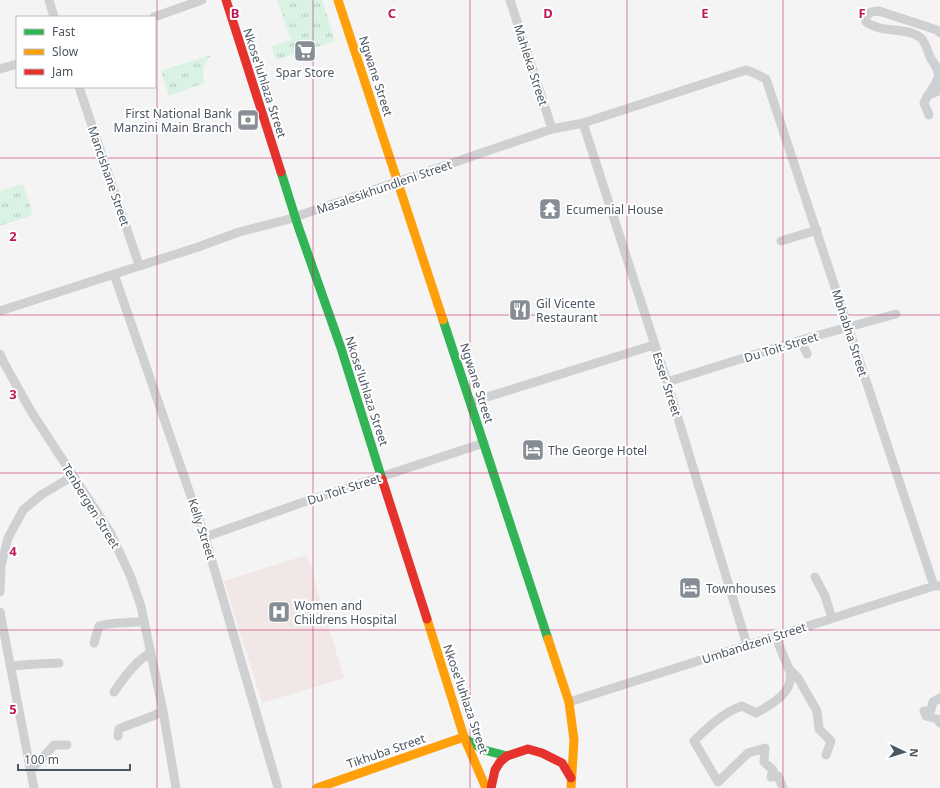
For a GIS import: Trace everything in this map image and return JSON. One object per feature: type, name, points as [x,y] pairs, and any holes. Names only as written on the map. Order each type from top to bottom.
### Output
[{"type":"main road","name":"Nkose'luhlaza Street","points":[[226,0],[298,226],[341,348],[464,737],[486,788]]},
{"type":"main road","name":"Ngwane Street","points":[[338,0],[569,702],[574,740],[571,788]]},
{"type":"main road","points":[[464,737],[484,751],[494,755],[507,756]]},
{"type":"main road","name":"Tikhuba Street","points":[[317,788],[464,737]]},
{"type":"main road","points":[[491,788],[495,770],[500,762],[507,756],[528,749],[542,753],[562,763],[571,778]]},
{"type":"street","points":[[49,0],[54,16]]},
{"type":"street","points":[[156,16],[202,0]]},
{"type":"street","name":"Mahleka Street","points":[[510,0],[552,129]]},
{"type":"street","points":[[929,115],[924,103],[938,78],[938,69],[922,40],[914,34],[872,26],[866,22],[866,16],[871,12],[879,11],[937,30],[940,33]]},
{"type":"street","points":[[0,69],[16,64]]},
{"type":"street","name":"Masalesikhundleni Street","points":[[0,311],[240,232],[286,220],[552,129],[583,123],[746,70],[766,79]]},
{"type":"street","name":"Mbhabha Street","points":[[766,79],[848,327],[937,586]]},
{"type":"street","name":"Mancishane Street","points":[[79,88],[139,265]]},
{"type":"street","points":[[927,96],[940,90]]},
{"type":"street","name":"Esser Street","points":[[583,123],[667,382],[747,645]]},
{"type":"street","points":[[781,241],[817,230]]},
{"type":"street","name":"Kelly Street","points":[[114,274],[205,537],[278,788]]},
{"type":"street","name":"Du Toit Street","points":[[667,382],[801,340],[896,314]]},
{"type":"street","points":[[801,340],[807,354]]},
{"type":"street","points":[[471,402],[654,345]]},
{"type":"street","name":"Tenbergen Street","points":[[0,354],[32,413],[113,539],[130,575],[141,606],[163,711],[176,788]]},
{"type":"street","name":"Du Toit Street","points":[[205,537],[382,476],[484,443]]},
{"type":"street","points":[[0,592],[0,566],[8,538],[23,510],[41,495],[73,476]]},
{"type":"street","points":[[815,577],[825,596],[832,618]]},
{"type":"street","name":"Umbandzeni Street","points":[[569,702],[937,586]]},
{"type":"street","points":[[0,612],[34,788]]},
{"type":"street","points":[[94,643],[99,626],[106,624],[144,621]]},
{"type":"street","points":[[779,635],[777,644],[790,674],[789,686],[783,695],[756,713],[742,706],[733,709],[706,729],[694,741],[718,782],[748,753],[765,748],[764,762],[773,770],[771,777],[778,776],[783,788]]},
{"type":"street","points":[[114,692],[137,664],[151,653]]},
{"type":"street","points":[[10,666],[59,663]]},
{"type":"street","points":[[788,668],[798,678],[817,711],[819,730],[831,740],[826,755]]},
{"type":"street","points":[[940,698],[933,702],[931,710],[924,711],[925,719],[938,719],[940,723]]},
{"type":"street","points":[[118,736],[119,730],[131,723],[154,716],[163,711]]},
{"type":"street","points":[[30,769],[39,762],[54,745],[67,745]]},
{"type":"shaded area","name":"Women and Childrens Hospital","points":[[307,555],[344,678],[262,703],[224,581]]},
{"type":"green space","points":[[277,0],[322,0],[335,41],[276,60],[272,46],[291,40]]},
{"type":"green space","points":[[211,55],[203,68],[204,83],[169,96],[161,71]]},
{"type":"green space","points":[[23,184],[33,215],[0,226],[0,191]]},
{"type":"traffic: fast","points":[[281,172],[298,226],[341,348],[382,479]]},
{"type":"traffic: fast","points":[[443,320],[548,639]]},
{"type":"traffic: fast","points":[[464,738],[484,750],[507,756]]},
{"type":"traffic: slow","points":[[338,0],[443,320]]},
{"type":"traffic: slow","points":[[427,619],[464,737],[486,788]]},
{"type":"traffic: slow","points":[[548,639],[569,702],[574,740],[571,788]]},
{"type":"traffic: slow","points":[[317,788],[464,737]]},
{"type":"traffic: jam","points":[[226,0],[281,172]]},
{"type":"traffic: jam","points":[[382,479],[427,619]]},
{"type":"traffic: jam","points":[[491,788],[495,770],[500,762],[507,756],[528,749],[542,753],[562,763],[571,778]]},
{"type":"place","name":"Spar Store","points":[[305,51]]},
{"type":"place","name":"First National Bank Manzini Main Branch","points":[[248,120]]},
{"type":"place","name":"Ecumenial House","points":[[550,209]]},
{"type":"place","name":"Gil Vicente Restaurant","points":[[520,310]]},
{"type":"place","name":"The George Hotel","points":[[533,450]]},
{"type":"place","name":"Townhouses","points":[[690,588]]},
{"type":"place","name":"Women and Childrens Hospital","points":[[279,612]]}]
